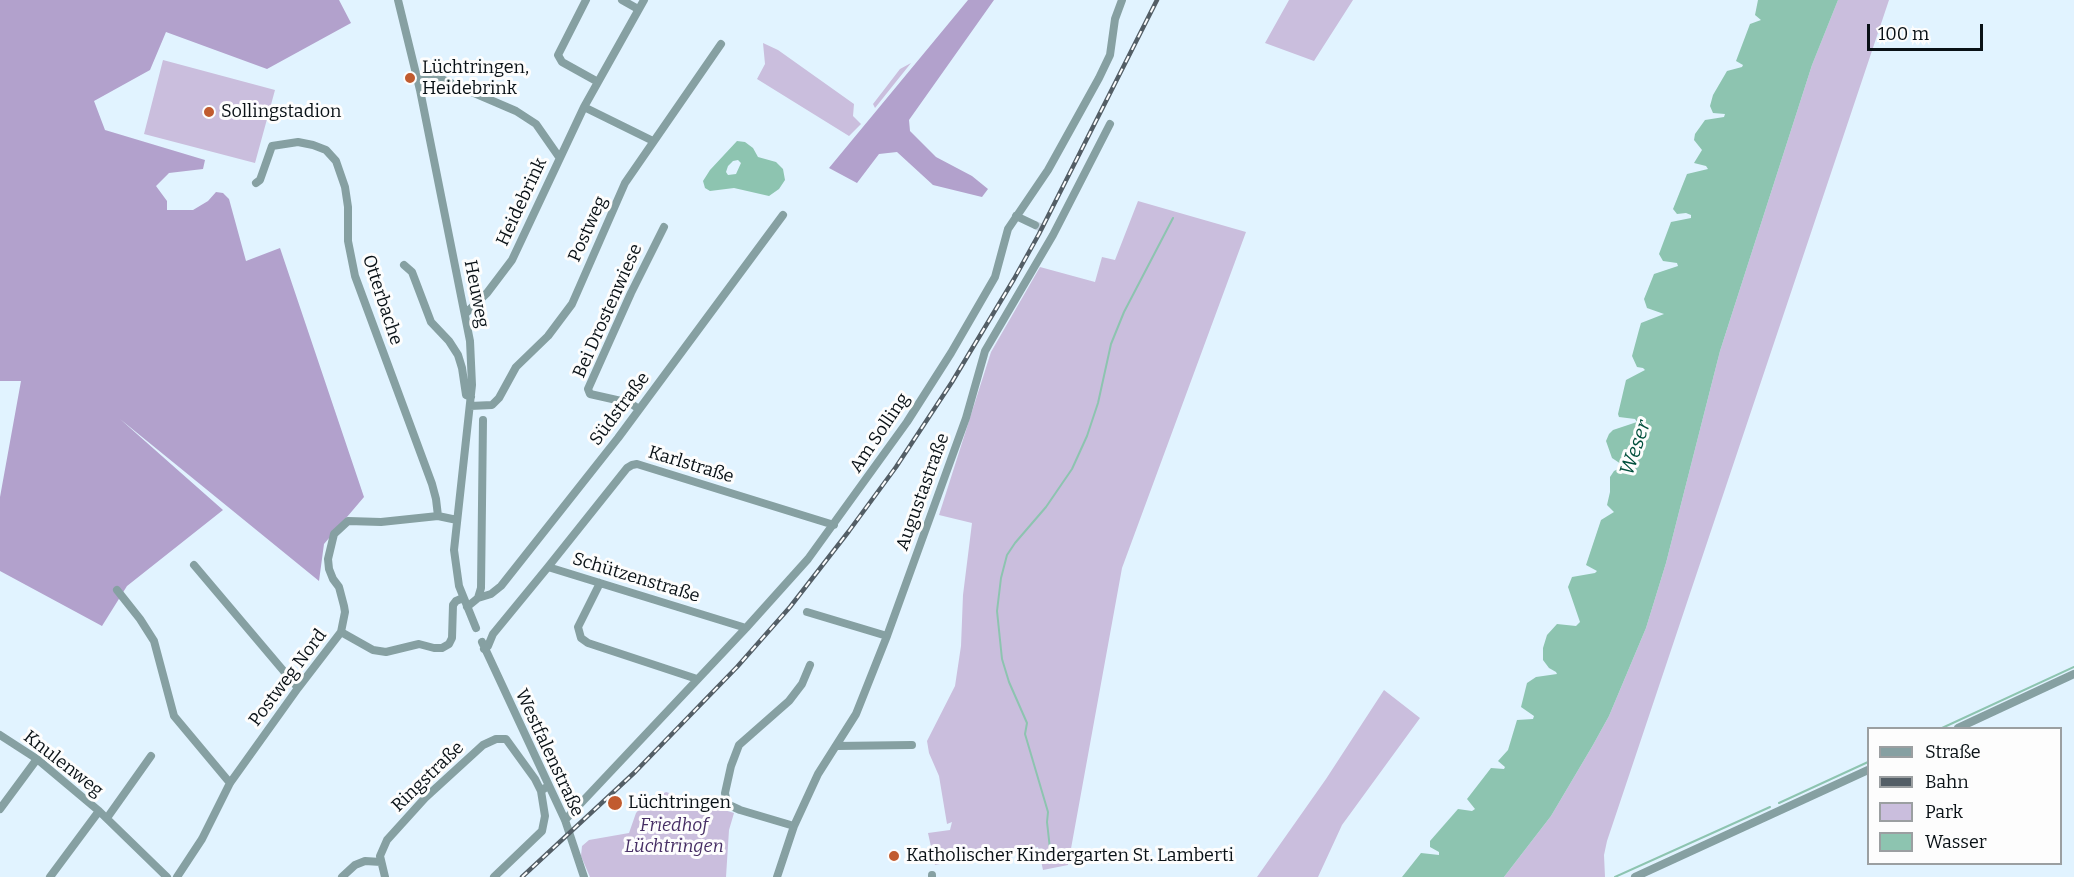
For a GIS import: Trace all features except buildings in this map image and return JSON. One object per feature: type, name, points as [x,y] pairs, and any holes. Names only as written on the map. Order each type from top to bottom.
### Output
[{"type":"street","name":"Heuweg","points":[[398,0],[418,80],[465,314],[472,368],[455,558],[463,598]]},
{"type":"street","points":[[586,0],[558,55],[562,62],[598,82]]},
{"type":"street","points":[[622,0],[638,9]]},
{"type":"street","name":"Heidebrink","points":[[465,314],[488,293],[512,260],[584,107],[644,0]]},
{"type":"street","name":"Am Solling","points":[[565,820],[808,559],[907,422],[951,353],[995,277],[1008,229],[1048,170],[1110,55],[1115,19],[1122,0]]},
{"type":"street","name":"Postweg","points":[[470,406],[492,405],[499,398],[516,367],[548,336],[572,304],[625,183],[722,44]]},
{"type":"street","name":"Heidebrink","points":[[418,80],[439,78],[516,111],[536,124],[559,157]]},
{"type":"street","points":[[584,107],[653,141]]},
{"type":"street","name":"Augustastraße","points":[[777,877],[794,826],[818,774],[856,714],[887,636],[966,418],[986,351],[1053,235],[1110,124]]},
{"type":"street","name":"Otterbache","points":[[256,183],[260,180],[272,146],[298,142],[313,145],[326,150],[336,161],[345,187],[348,207],[348,241],[355,276],[432,484],[438,516]]},
{"type":"street","name":"Südstraße","points":[[467,607],[478,598],[491,594],[501,586],[639,409],[783,215]]},
{"type":"street","points":[[1016,216],[1035,225]]},
{"type":"street","name":"Bei Drostenwiese","points":[[639,409],[630,403],[590,394],[588,389],[631,292],[664,227]]},
{"type":"street","points":[[1044,229],[1053,235]]},
{"type":"street","points":[[404,265],[412,272],[431,322],[449,341],[458,355],[466,395],[471,397]]},
{"type":"street","points":[[478,598],[481,588],[483,420]]},
{"type":"street","name":"Karlstraße","points":[[548,567],[627,468],[637,464],[834,525]]},
{"type":"street","name":"Postweg Nord","points":[[177,877],[202,839],[230,783],[341,632],[344,606],[339,587],[329,569],[328,559],[334,534],[348,521],[381,522],[438,516],[457,520]]},
{"type":"street","points":[[194,565],[298,688]]},
{"type":"street","name":"Schützenstraße","points":[[483,646],[488,646],[493,634],[548,567],[746,628]]},
{"type":"street","points":[[600,583],[578,627],[581,638],[588,643],[697,679]]},
{"type":"street","points":[[117,590],[154,641],[174,716],[230,783]]},
{"type":"street","points":[[341,632],[373,650],[386,652],[419,644],[442,648],[452,638],[453,605],[463,598],[476,628]]},
{"type":"street","points":[[807,612],[887,636]]},
{"type":"street","name":"Westfalenstraße","points":[[483,646],[545,788],[565,820],[584,877]]},
{"type":"street","points":[[794,826],[740,810],[728,804],[725,793],[730,766],[739,745],[789,701],[802,684],[810,665]]},
{"type":"street","points":[[1962,727],[2074,674]]},
{"type":"street","name":"Knulenweg","points":[[0,735],[38,759],[107,818],[168,877]]},
{"type":"street","name":"Ringstraße","points":[[381,862],[381,852],[387,840],[425,798],[483,745],[496,739],[506,739],[535,779],[545,788]]},
{"type":"street","points":[[836,746],[912,745]]},
{"type":"street","name":"Knulenweg","points":[[107,818],[151,756]]},
{"type":"street","points":[[0,809],[38,759]]},
{"type":"street","points":[[1635,877],[1867,771]]},
{"type":"street","points":[[494,877],[542,831],[545,816],[545,788]]},
{"type":"street","points":[[50,877],[99,811]]},
{"type":"street","points":[[342,877],[355,865],[365,861],[381,862],[385,877]]},
{"type":"green space","points":[[1289,0],[1353,0],[1314,61],[1265,43]]},
{"type":"green space","points":[[1838,0],[1889,0],[1607,841],[1604,855],[1605,877],[1504,877],[1551,816],[1593,745],[1609,716],[1646,628],[1666,563],[1720,351],[1812,65]]},
{"type":"green space","points":[[763,43],[778,50],[854,104],[853,116],[861,124],[849,136],[757,79],[765,64]]},
{"type":"green space","name":"Sollingstadion","points":[[163,60],[275,90],[255,163],[144,134]]},
{"type":"green space","points":[[911,63],[875,108],[873,104],[900,69]]},
{"type":"green space","points":[[1138,201],[1246,232],[1122,568],[1068,865],[1043,870],[1038,847],[993,858],[990,853],[935,865],[928,833],[950,830],[952,822],[947,824],[939,776],[929,753],[927,741],[955,686],[961,646],[963,595],[972,523],[939,515],[991,352],[1040,267],[1095,282],[1102,257],[1115,260]]},
{"type":"green space","points":[[1384,690],[1420,718],[1342,825],[1318,877],[1257,877],[1326,779]]},
{"type":"green space","name":"Friedhof Lüchtringen","points":[[666,792],[734,813],[729,830],[726,877],[590,877],[581,856],[582,846],[589,840],[629,833],[636,813],[644,804]]},
{"type":"shaded area","points":[[0,0],[339,0],[351,23],[267,69],[166,32],[150,70],[94,101],[105,130],[205,160],[203,169],[169,173],[156,186],[167,201],[167,210],[193,210],[208,201],[216,192],[223,193],[229,199],[246,261],[280,248],[364,497],[324,544],[319,581],[120,419],[223,510],[127,586],[102,626],[0,571],[0,497],[21,381],[0,381]]},
{"type":"shaded area","points":[[968,0],[994,0],[909,120],[910,131],[936,157],[972,176],[988,189],[982,197],[933,185],[897,152],[879,154],[857,183],[829,168]]},
{"type":"water","name":"Weser","points":[[1758,0],[1838,0],[1812,65],[1720,351],[1666,563],[1646,628],[1609,716],[1593,745],[1551,816],[1504,877],[1402,877],[1421,853],[1439,855],[1439,852],[1430,847],[1430,841],[1458,809],[1472,811],[1475,809],[1467,799],[1491,768],[1504,769],[1505,767],[1498,761],[1508,750],[1517,720],[1533,719],[1534,716],[1521,707],[1527,683],[1536,677],[1557,674],[1543,660],[1543,648],[1547,635],[1557,624],[1576,626],[1580,622],[1568,587],[1572,577],[1597,571],[1586,565],[1601,520],[1614,512],[1607,505],[1610,477],[1614,471],[1624,466],[1612,458],[1606,441],[1613,430],[1637,422],[1635,419],[1619,417],[1618,414],[1626,380],[1645,370],[1637,367],[1632,356],[1641,323],[1664,314],[1647,308],[1644,299],[1654,274],[1678,266],[1677,263],[1663,261],[1659,254],[1671,222],[1691,218],[1691,215],[1686,213],[1677,214],[1673,209],[1687,174],[1708,169],[1706,166],[1694,163],[1702,150],[1694,140],[1695,134],[1705,120],[1724,117],[1725,114],[1713,113],[1710,106],[1713,95],[1727,71],[1743,65],[1736,61],[1750,24],[1761,20],[1755,15]]},
{"type":"water","points":[[737,141],[745,142],[753,148],[758,157],[776,162],[783,169],[785,180],[779,189],[769,196],[734,188],[710,191],[705,188],[703,181]],"holes":[[[738,160],[741,163],[736,174],[728,175],[726,172],[728,166],[733,161]]]},
{"type":"waterway","points":[[1051,858],[1048,812],[1025,734],[1027,723],[1009,682],[1002,659],[997,611],[1001,578],[1007,555],[1046,507],[1072,469],[1087,436],[1098,403],[1111,344],[1124,312],[1173,218]]},
{"type":"waterway","points":[[1944,727],[2074,667]]},
{"type":"waterway","points":[[1779,803],[1867,762]]},
{"type":"waterway","points":[[1615,877],[1770,807]]},
{"type":"tunnel","points":[[1035,225],[1044,229]]},
{"type":"railway","points":[[522,877],[635,772],[737,667],[790,607],[896,467],[952,382],[1014,279],[1157,0]]},
{"type":"place","name":"Lüchtringen, Heidebrink","points":[[410,78]]},
{"type":"place","name":"Sollingstadion","points":[[209,112]]},
{"type":"place","name":"Lüchtringen","points":[[615,803]]},
{"type":"place","name":"Katholischer Kindergarten St. Lamberti","points":[[894,856]]}]
